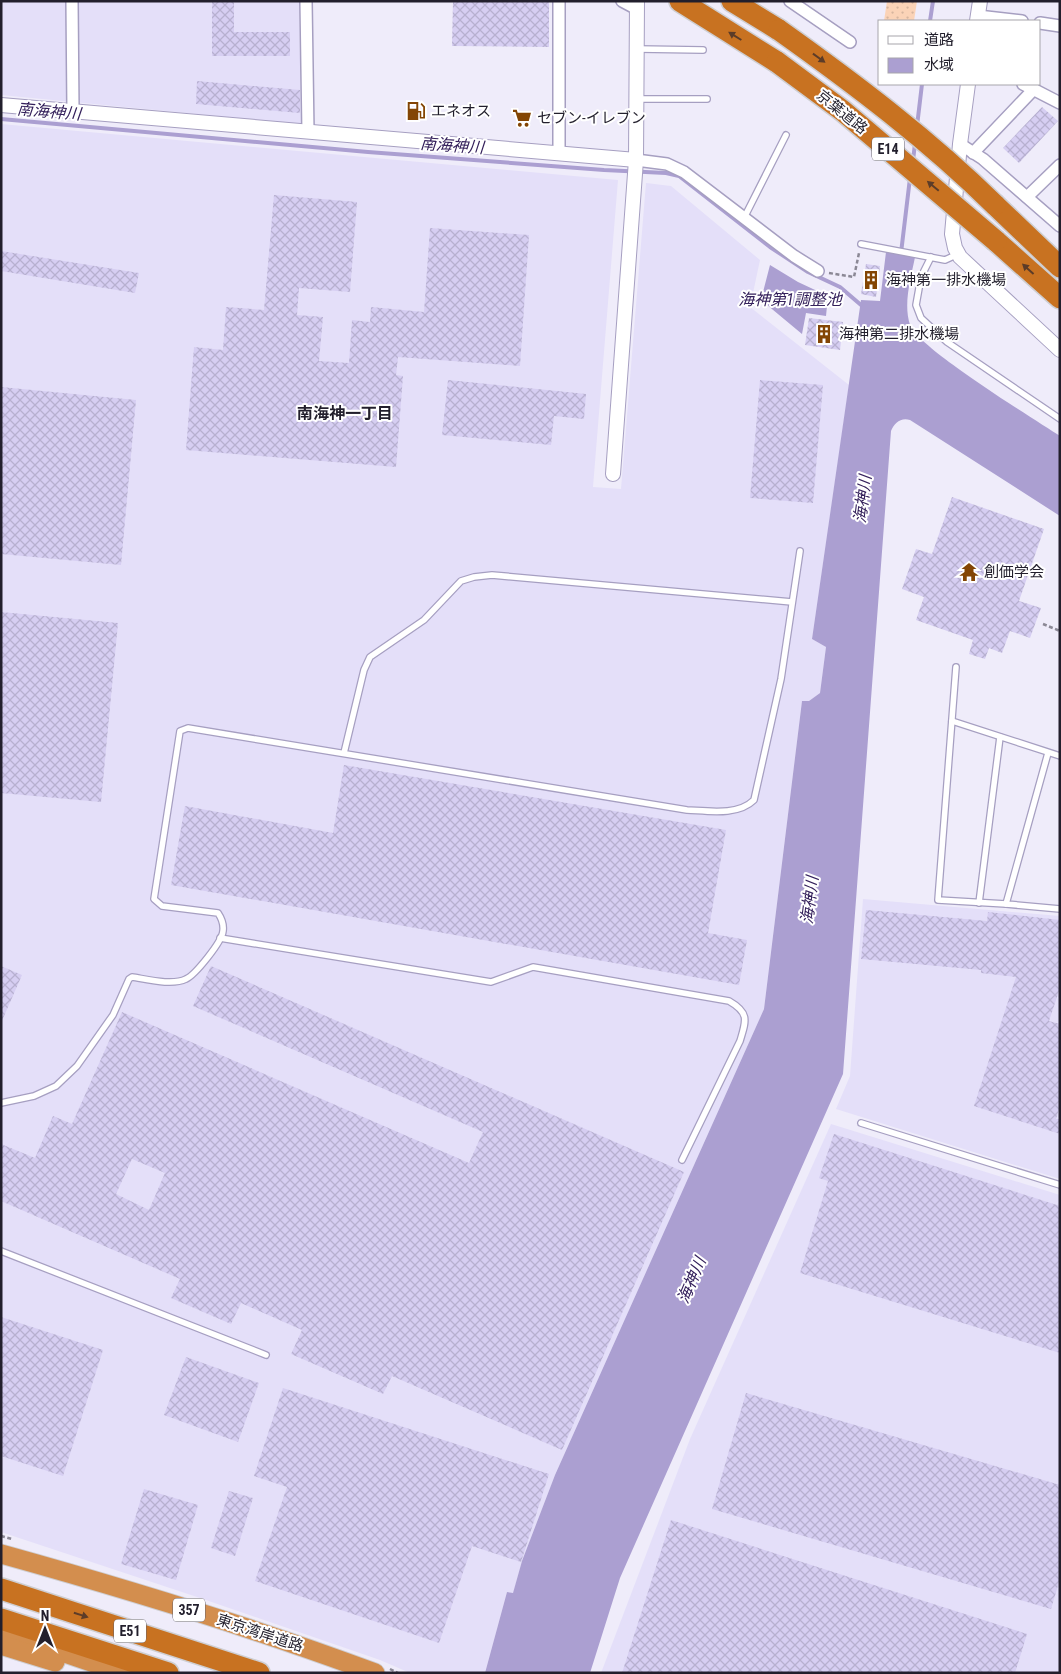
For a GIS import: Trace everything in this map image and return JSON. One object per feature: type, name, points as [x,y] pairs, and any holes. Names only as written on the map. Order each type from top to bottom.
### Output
[{"type":"highway","name":"京葉道路","points":[[680,1],[777,62],[843,111],[973,220],[1060,298]]},
{"type":"highway","name":"京葉道路","points":[[732,1],[779,30],[887,110],[974,184],[1060,267]]},
{"type":"highway","points":[[751,1],[779,30]]},
{"type":"highway","points":[[995,206],[1060,246]]},
{"type":"highway","name":"東京湾岸道路","points":[[1,1554],[113,1585],[331,1656],[375,1673]]},
{"type":"highway","name":"東京湾岸道路","points":[[1,1560],[343,1673]]},
{"type":"highway","name":"E51","points":[[1,1589],[259,1673]]},
{"type":"highway","name":"E51","points":[[1,1618],[168,1673]]},
{"type":"highway","points":[[1,1630],[123,1673]]},
{"type":"highway","points":[[1,1645],[85,1672]]},
{"type":"street","points":[[72,1],[73,111]]},
{"type":"street","points":[[306,1],[308,132]]},
{"type":"street","points":[[559,1],[559,153]]},
{"type":"street","points":[[613,474],[636,160],[637,5],[622,1]]},
{"type":"street","points":[[790,1],[805,6],[850,42]]},
{"type":"street","points":[[980,1],[977,19],[1000,20]]},
{"type":"street","points":[[1041,24],[1060,26]]},
{"type":"street","points":[[968,85],[960,144],[952,234],[955,248],[958,254],[980,278],[1060,350]]},
{"type":"street","points":[[1026,85],[1060,103]]},
{"type":"street","points":[[973,152],[1034,90]]},
{"type":"street","points":[[1,105],[667,164],[684,172],[794,256],[818,270]]},
{"type":"street","points":[[960,144],[983,159],[1060,226]]},
{"type":"street","points":[[1027,197],[1060,165]]},
{"type":"lane","points":[[637,49],[703,50]]},
{"type":"lane","points":[[636,99],[707,99]]},
{"type":"lane","points":[[744,218],[786,136]]},
{"type":"lane","points":[[861,244],[945,260],[958,254]]},
{"type":"lane","points":[[931,257],[921,277],[916,305],[921,318],[947,342],[1060,419]]},
{"type":"lane","points":[[1,1103],[34,1096],[56,1086],[76,1066],[113,1015],[129,979],[132,977],[169,982],[186,979],[211,954],[223,933],[223,922],[218,913],[162,906],[154,899],[180,731],[188,728],[687,810],[740,809],[749,805],[754,800],[781,679],[800,552]]},
{"type":"lane","points":[[344,753],[364,670],[370,657],[424,620],[461,581],[492,575],[792,602]]},
{"type":"lane","points":[[956,667],[938,900],[1060,909]]},
{"type":"lane","points":[[952,721],[1060,756]]},
{"type":"lane","points":[[979,903],[1000,737]]},
{"type":"lane","points":[[1006,904],[1048,752]]},
{"type":"lane","points":[[220,938],[491,982],[533,967],[729,1001],[740,1007],[745,1025],[740,1041],[682,1160]]},
{"type":"lane","points":[[861,1123],[1060,1185]]},
{"type":"lane","points":[[1,1251],[266,1354]]},
{"type":"path","points":[[818,270],[854,278],[861,244]]},
{"type":"path","points":[[1043,624],[1060,631]]},
{"type":"shaded area","points":[[1,1],[299,1],[301,124],[1,95]]},
{"type":"shaded area","points":[[887,1],[917,1],[914,20],[884,20]]},
{"type":"shaded area","points":[[1,124],[618,180],[593,487],[621,489],[646,183],[671,186],[760,260],[750,307],[849,385],[812,639],[826,647],[820,693],[809,701],[802,701],[764,1009],[555,1475],[522,1561],[513,1594],[507,1592],[485,1673],[410,1673],[380,1660],[1,1532]]},
{"type":"shaded area","points":[[863,899],[1060,916],[1060,1179],[836,1109],[850,1076]]},
{"type":"shaded area","points":[[831,1124],[1060,1195],[1060,1673],[601,1673],[690,1439]]},
{"type":"water","points":[[886,252],[915,257],[908,291],[907,308],[910,325],[917,335],[978,382],[1060,436],[1060,516],[910,420],[901,420],[892,428],[843,1074],[620,1578],[590,1673],[485,1673],[507,1592],[513,1593],[522,1561],[555,1475],[764,1009],[802,701],[809,701],[820,693],[826,647],[812,639],[861,300],[880,301]]},
{"type":"water","name":"海神第1調整池","points":[[770,265],[798,282],[828,296],[826,316],[806,313],[802,334],[761,300]]},
{"type":"building","points":[[212,1],[234,1],[234,32],[290,32],[290,56],[212,56]]},
{"type":"building","points":[[453,1],[549,1],[549,47],[452,46]]},
{"type":"building","points":[[197,81],[300,90],[300,113],[196,104]]},
{"type":"building","points":[[1042,107],[1058,121],[1019,163],[1003,148]]},
{"type":"building","points":[[274,195],[357,202],[350,292],[299,288],[297,315],[323,317],[319,361],[349,363],[352,320],[370,322],[371,307],[424,312],[430,228],[529,235],[520,366],[398,357],[396,375],[403,376],[396,467],[186,450],[194,347],[223,350],[226,307],[264,310]]},
{"type":"building","points":[[1,251],[139,273],[135,293],[1,271]]},
{"type":"building","name":"海神第一排水機場","points":[[866,264],[880,266],[876,297],[861,294]]},
{"type":"building","name":"海神第二排水機場","points":[[809,318],[843,322],[840,350],[805,345]]},
{"type":"building","points":[[448,380],[586,394],[584,419],[554,416],[551,445],[442,435]]},
{"type":"building","points":[[760,380],[823,385],[813,503],[750,498]]},
{"type":"building","points":[[1,387],[136,400],[121,565],[1,554]]},
{"type":"building","name":"創価学会","points":[[952,497],[1044,529],[1019,601],[1041,608],[1030,638],[1010,631],[1002,653],[989,648],[985,659],[969,654],[973,640],[916,620],[924,597],[902,589],[916,549],[932,554]]},
{"type":"building","points":[[1,612],[118,623],[101,802],[1,793]]},
{"type":"building","points":[[344,765],[726,830],[708,933],[747,940],[739,985],[171,885],[185,806],[333,833]]},
{"type":"building","points":[[866,910],[987,921],[988,912],[1060,920],[1060,988],[1049,1021],[1060,1024],[1060,1106],[1056,1119],[1060,1119],[1060,1134],[974,1106],[1016,977],[981,973],[981,970],[861,959]]},
{"type":"building","points":[[1,966],[22,975],[1,1023]]},
{"type":"building","points":[[211,966],[684,1172],[562,1450],[392,1376],[383,1394],[291,1354],[302,1330],[241,1303],[231,1324],[171,1298],[180,1279],[1,1201],[1,1144],[35,1158],[53,1116],[72,1124],[122,1012],[469,1163],[483,1132],[193,1006]],"holes":[[[132,1159],[165,1173],[149,1210],[116,1194]]]},
{"type":"building","points":[[834,1134],[1060,1206],[1060,1353],[800,1273],[828,1181],[819,1178]]},
{"type":"building","points":[[1,1317],[103,1350],[63,1476],[1,1456]]},
{"type":"building","points":[[186,1357],[259,1383],[238,1442],[164,1415]]},
{"type":"building","points":[[283,1388],[549,1474],[521,1562],[472,1546],[439,1643],[255,1581],[287,1487],[254,1476]]},
{"type":"building","points":[[746,1393],[1060,1485],[1060,1579],[1051,1609],[712,1509]]},
{"type":"building","points":[[144,1489],[198,1505],[176,1580],[121,1564]]},
{"type":"building","points":[[229,1491],[253,1498],[235,1556],[211,1548]]},
{"type":"building","points":[[671,1520],[1027,1634],[1015,1673],[622,1673]]},
{"type":"waterway","name":"海神川","points":[[930,20],[933,1]]},
{"type":"waterway","name":"海神川","points":[[917,126],[922,85]]},
{"type":"waterway","name":"南海神川","points":[[1,119],[368,152],[666,173],[679,176],[770,247],[808,272],[840,287],[861,305]]},
{"type":"waterway","name":"海神川","points":[[913,161],[915,143]]},
{"type":"waterway","name":"海神川","points":[[901,253],[910,178]]},
{"type":"place","name":"エネオス","points":[[416,111]]},
{"type":"place","name":"セブン-イレブン","points":[[522,118]]},
{"type":"place","name":"海神第一排水機場","points":[[871,280]]},
{"type":"place","name":"海神第二排水機場","points":[[824,334]]},
{"type":"place","name":"創価学会","points":[[969,572]]},
{"type":"district","name":"南海神一丁目","points":[[345,413]]}]
